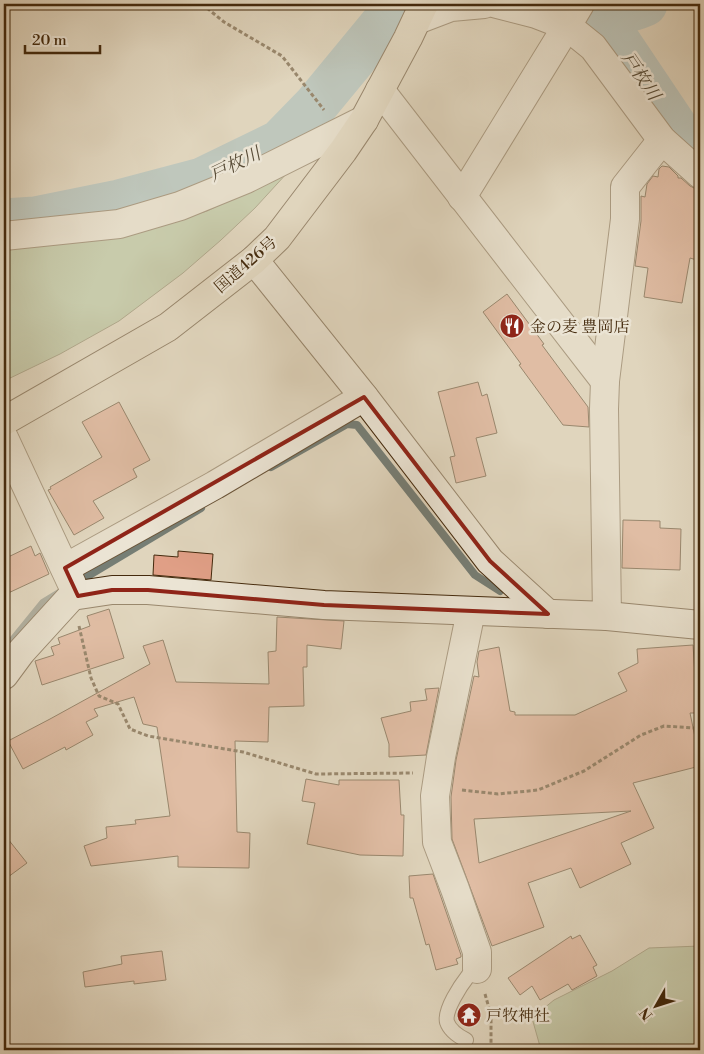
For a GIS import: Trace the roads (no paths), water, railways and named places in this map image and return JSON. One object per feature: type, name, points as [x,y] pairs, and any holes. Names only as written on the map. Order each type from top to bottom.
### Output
[{"type":"highway","name":"国道426号","points":[[4,421],[168,327],[254,260],[277,238],[336,162],[352,126],[380,90],[421,10]]},
{"type":"street","points":[[421,10],[484,4]]},
{"type":"street","points":[[497,4],[536,14],[573,15]]},
{"type":"street","points":[[573,15],[593,47],[662,140],[700,174]]},
{"type":"street","points":[[462,197],[573,15]]},
{"type":"street","points":[[380,90],[605,381]]},
{"type":"street","points":[[4,236],[119,224],[180,206],[246,178],[352,126]]},
{"type":"street","points":[[607,616],[605,381],[625,219],[625,187],[662,140]]},
{"type":"street","points":[[254,260],[364,397],[490,561],[548,614]]},
{"type":"street","points":[[65,568],[215,485],[364,397]]},
{"type":"street","points":[[4,438],[65,568],[75,596]]},
{"type":"street","points":[[4,675],[21,652],[75,596],[112,590],[148,590],[324,605],[607,616],[700,625]]},
{"type":"street","points":[[471,611],[441,757],[435,796],[437,842],[456,889],[477,952],[477,969]]},
{"type":"lane","points":[[466,1040],[453,1033],[447,1020],[449,1009],[456,994],[469,975],[477,969]]},
{"type":"waterway","name":"戸枚川","points":[[4,221],[35,219],[119,202],[202,180],[280,142],[315,106],[395,9],[407,4]]},
{"type":"waterway","name":"戸枚川","points":[[578,4],[590,11],[619,43],[680,134],[700,151]]},
{"type":"waterway","points":[[590,11],[618,11],[645,4]]},
{"type":"waterway","points":[[271,467],[347,424],[357,425],[475,575],[500,591]]},
{"type":"waterway","points":[[76,583],[201,508]]},
{"type":"waterway","points":[[4,651],[43,603],[61,592]]},
{"type":"place","name":"金の麦 豊岡店","points":[[512,326]]},
{"type":"place","name":"戸牧神社","points":[[469,1015]]}]
